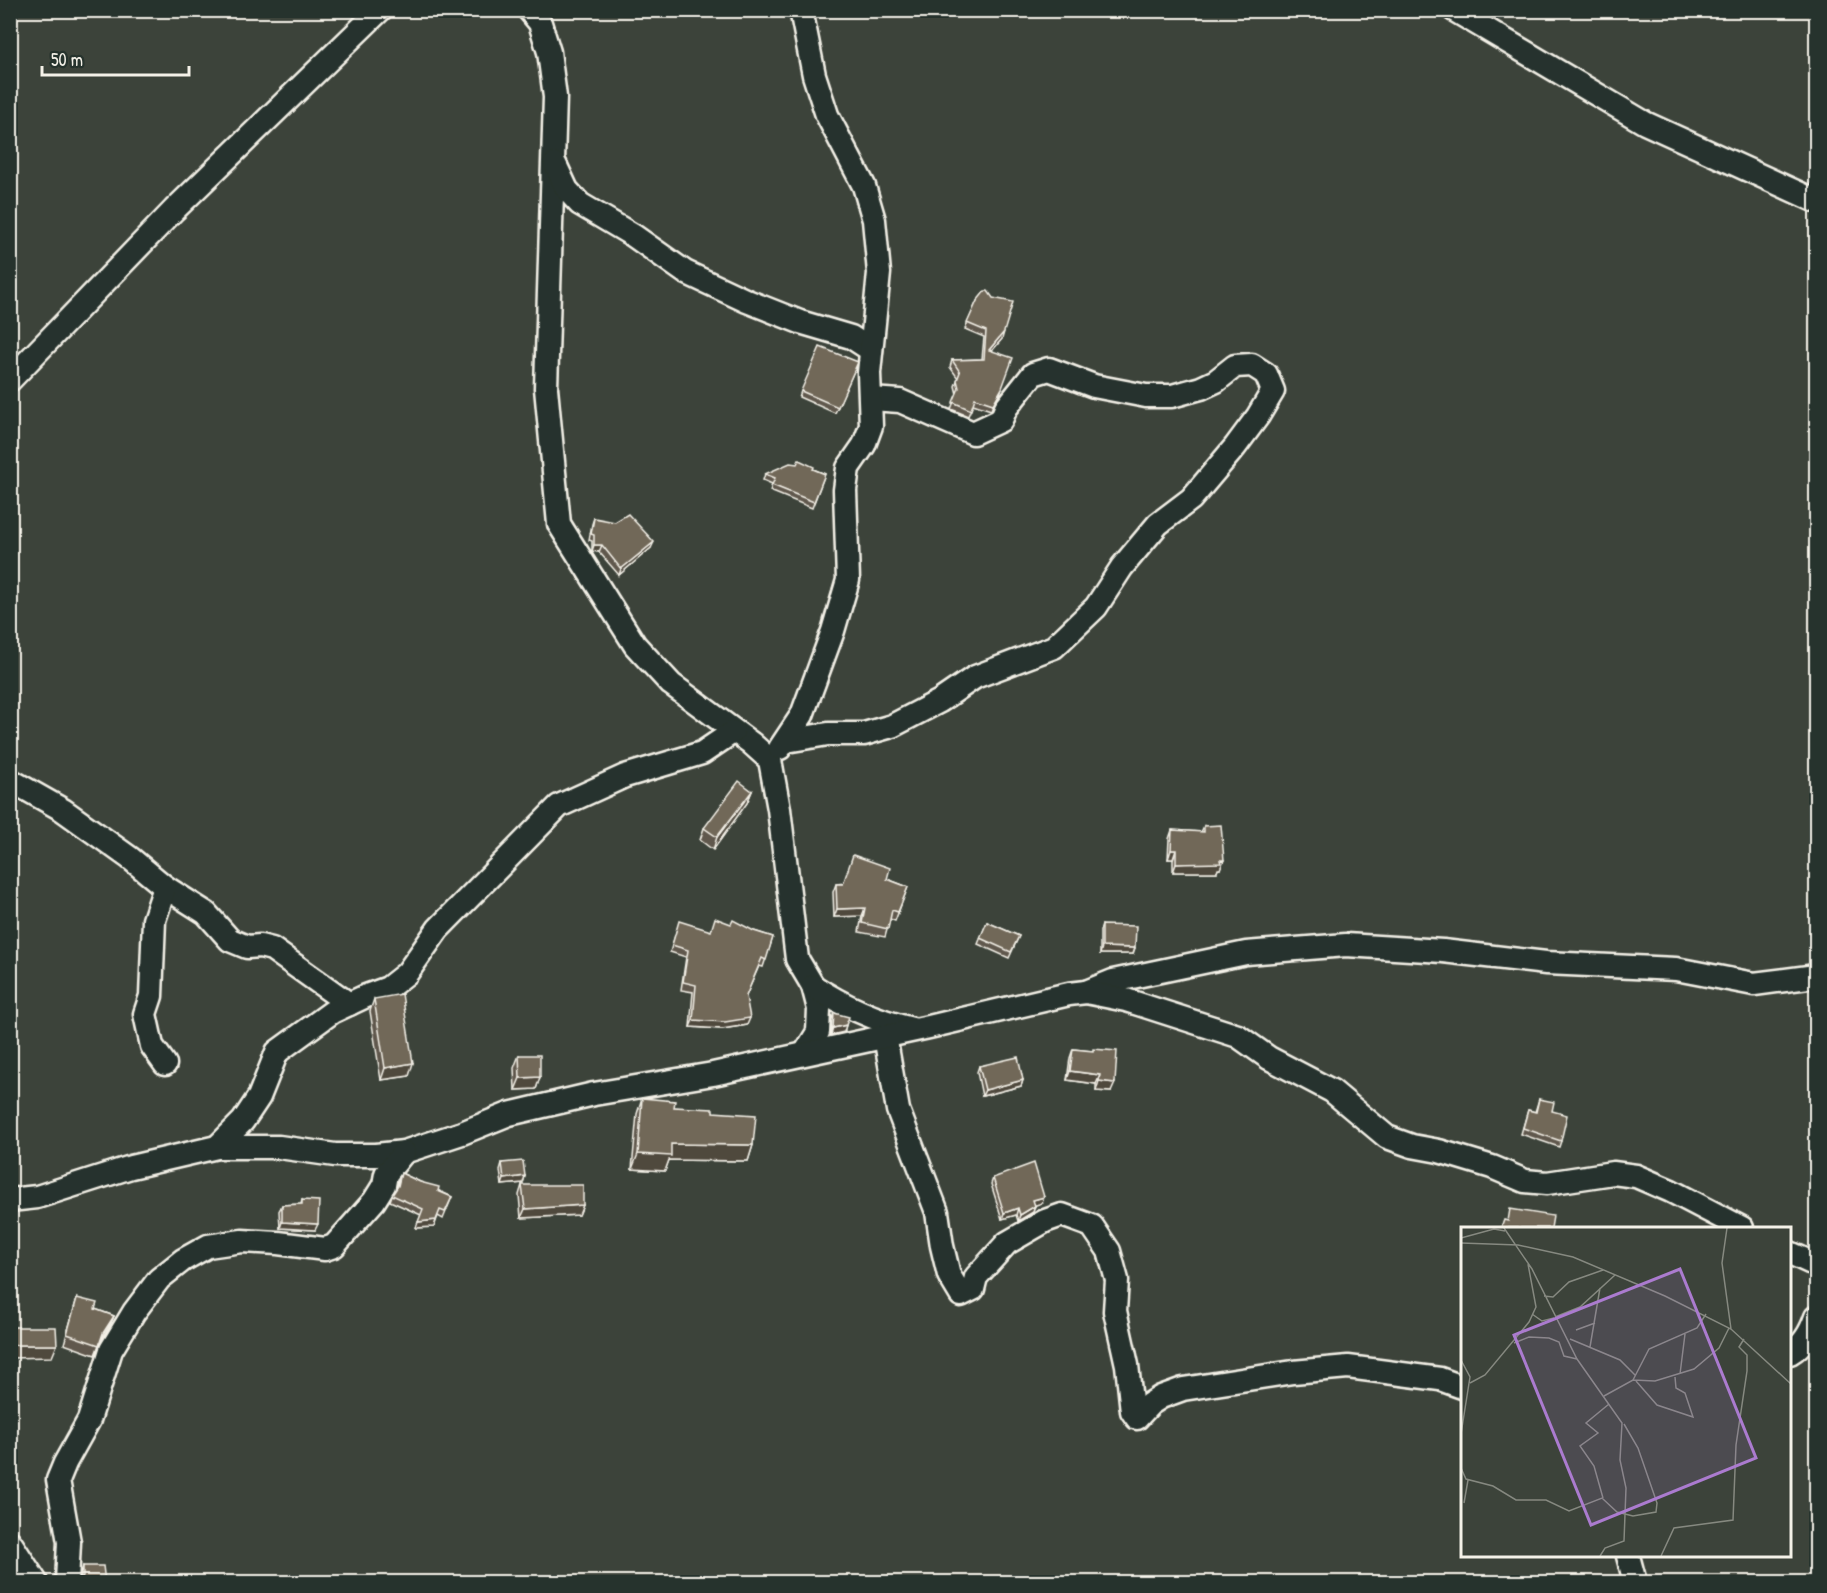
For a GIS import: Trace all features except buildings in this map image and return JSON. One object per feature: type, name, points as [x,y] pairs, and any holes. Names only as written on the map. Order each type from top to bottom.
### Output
[{"type":"street","points":[[10,380],[174,210],[380,10]]},
{"type":"street","points":[[529,10],[540,22],[549,52],[555,98],[546,388],[559,524],[635,645],[671,684],[770,760],[780,820],[797,959],[813,986],[819,1008],[818,1032],[805,1053]]},
{"type":"street","points":[[770,760],[786,741],[802,715],[833,631],[848,580],[845,490],[848,468],[864,445],[871,426],[869,373],[879,273],[874,220],[864,186],[827,115],[814,75],[801,10]]},
{"type":"street","points":[[1454,10],[1645,123],[1816,201]]},
{"type":"street","points":[[553,160],[567,190],[580,204],[634,236],[685,272],[779,314],[851,338],[871,351]]},
{"type":"street","points":[[786,741],[828,734],[864,734],[892,726],[940,701],[975,677],[1054,647],[1096,607],[1122,567],[1158,524],[1191,499],[1235,447],[1273,391],[1266,374],[1252,365],[1235,366],[1216,381],[1172,396],[1146,396],[1094,386],[1049,369],[1033,374],[1006,408],[1000,420],[973,433],[900,401],[871,399]]},
{"type":"street","points":[[217,1147],[243,1121],[259,1097],[277,1052],[332,1012],[388,988],[407,973],[438,929],[559,806],[625,776],[702,753],[733,732]]},
{"type":"street","points":[[10,780],[63,810],[130,858],[165,887],[206,913],[230,940],[248,947],[260,946],[272,949],[349,1004]]},
{"type":"street","points":[[165,887],[154,920],[151,996],[145,1014],[152,1046],[165,1064]]},
{"type":"street","points":[[10,1200],[37,1197],[130,1167],[217,1147],[279,1147],[335,1155],[381,1165],[404,1152],[462,1133],[509,1114],[594,1094],[713,1074],[914,1030],[1086,992],[1113,981],[1246,952],[1346,945],[1443,951],[1546,963],[1676,969],[1754,984],[1816,976]]},
{"type":"street","points":[[813,986],[835,1001],[897,1026],[914,1030]]},
{"type":"street","points":[[1086,992],[1126,1000],[1238,1036],[1269,1058],[1332,1091],[1387,1137],[1395,1140],[1492,1167],[1525,1180],[1546,1183],[1614,1173],[1636,1176],[1671,1191],[1740,1227]]},
{"type":"street","points":[[885,1036],[898,1110],[937,1212],[942,1246],[950,1275],[961,1295],[973,1289],[976,1277],[1007,1244],[1045,1221],[1062,1215],[1092,1226],[1109,1251],[1117,1280],[1115,1311],[1127,1365],[1132,1411],[1137,1418],[1150,1404],[1184,1389],[1293,1372],[1348,1367],[1440,1379],[1461,1387]]},
{"type":"street","points":[[67,1582],[69,1542],[58,1480],[64,1463],[89,1420],[111,1350],[134,1312],[159,1279],[183,1260],[208,1246],[242,1241],[325,1249],[334,1246],[374,1201],[384,1185],[381,1165]]},
{"type":"street","points":[[1791,1253],[1816,1265]]},
{"type":"street","points":[[1791,1352],[1798,1348],[1810,1332],[1816,1317]]},
{"type":"street","points":[[10,1542],[36,1582]]},
{"type":"street","points":[[1628,1557],[1635,1582]]}]
